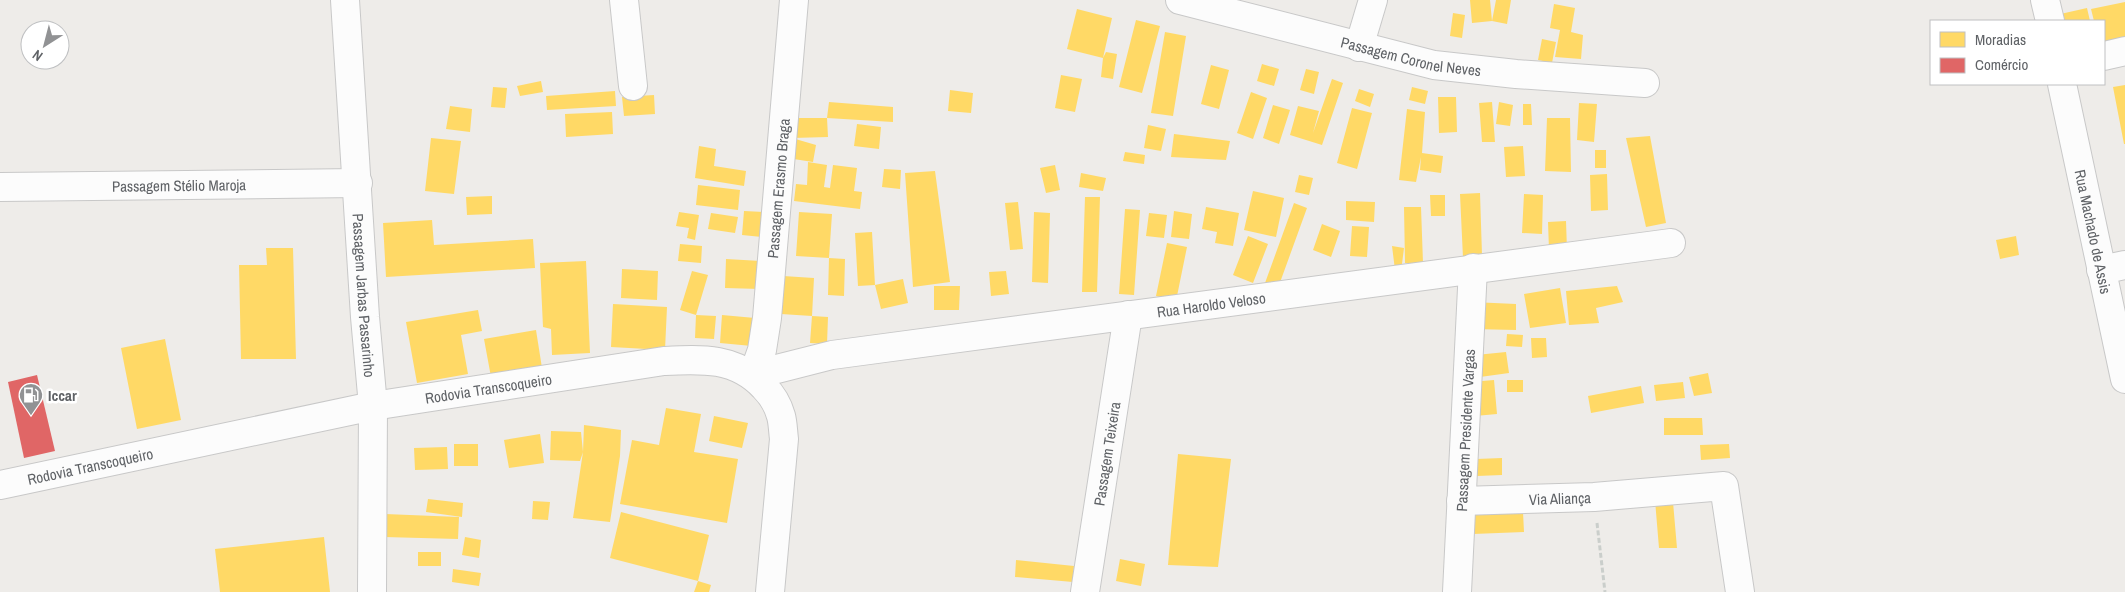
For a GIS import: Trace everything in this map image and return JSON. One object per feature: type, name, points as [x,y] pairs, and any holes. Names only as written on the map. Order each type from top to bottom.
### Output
[{"type":"street","name":"Passagem Jarbas Passarinho","points":[[345,0],[365,317],[373,406],[372,592]]},
{"type":"street","points":[[624,0],[633,86]]},
{"type":"street","name":"Passagem Erasmo Braga","points":[[753,375],[762,350],[766,318],[794,0]]},
{"type":"street","name":"Passagem Coronel Neves","points":[[1180,0],[1434,65],[1516,74],[1646,83]]},
{"type":"street","points":[[1358,47],[1373,0]]},
{"type":"street","points":[[2045,0],[2050,20]]},
{"type":"street","points":[[2105,56],[2125,51]]},
{"type":"street","name":"Rua Machado de Assis","points":[[2062,85],[2113,268],[2125,379]]},
{"type":"street","name":"Passagem Stélio Maroja","points":[[0,187],[358,183]]},
{"type":"street","name":"Rua Haroldo Veloso","points":[[753,375],[832,355],[1671,243]]},
{"type":"street","name":"Passagem Presidente Vargas","points":[[1457,592],[1473,268]]},
{"type":"street","name":"Passagem Teixeira","points":[[1085,592],[1128,315]]},
{"type":"street","name":"Rodovia Transcoqueiro","points":[[0,485],[373,406],[664,361],[701,360],[729,364],[753,375],[773,396],[781,417],[784,439],[770,592]]},
{"type":"street","points":[[1594,497],[1724,486],[1740,592]]},
{"type":"street","name":"Via Aliança","points":[[1461,501],[1594,497]]},
{"type":"path","name":"Via Aliança","points":[[1594,497],[1606,592]]},
{"type":"building: Moradias","points":[[1470,0],[1490,0],[1492,21],[1472,23]]},
{"type":"building: Moradias","points":[[1496,0],[1511,0],[1507,24],[1492,21]]},
{"type":"building: Moradias","points":[[2125,2],[2125,47],[2105,51],[2105,20],[2094,20],[2091,9]]},
{"type":"building: Moradias","points":[[1554,4],[1575,8],[1571,32],[1583,35],[1581,59],[1555,57],[1560,30],[1550,28]]},
{"type":"building: Moradias","points":[[2087,8],[2090,20],[2057,20],[2056,15]]},
{"type":"building: Moradias","points":[[1077,9],[1112,18],[1103,58],[1067,49]]},
{"type":"building: Moradias","points":[[1453,13],[1465,15],[1462,38],[1450,36]]},
{"type":"building: Moradias","points":[[1136,20],[1160,26],[1142,93],[1119,87]]},
{"type":"building: Moradias","points":[[1165,32],[1186,36],[1173,116],[1151,113]]},
{"type":"building: Moradias","points":[[1542,39],[1556,42],[1552,63],[1538,60]]},
{"type":"building: Moradias","points":[[1106,52],[1117,54],[1113,79],[1101,77],[1103,58]]},
{"type":"building: Moradias","points":[[1262,64],[1279,69],[1274,86],[1257,81]]},
{"type":"building: Moradias","points":[[1211,65],[1229,70],[1219,109],[1201,104]]},
{"type":"building: Moradias","points":[[1306,69],[1319,72],[1314,94],[1300,90]]},
{"type":"building: Moradias","points":[[1061,75],[1082,79],[1075,112],[1055,108]]},
{"type":"building: Moradias","points":[[1332,79],[1343,83],[1322,145],[1290,135],[1298,106],[1319,111],[1313,133]]},
{"type":"building: Moradias","points":[[541,81],[543,92],[520,96],[517,86]]},
{"type":"building: Moradias","points":[[2125,85],[2125,144],[2124,144],[2113,87]]},
{"type":"building: Moradias","points":[[493,87],[507,88],[505,108],[491,107]]},
{"type":"building: Moradias","points":[[1412,87],[1428,91],[1425,104],[1409,100]]},
{"type":"building: Moradias","points":[[1359,89],[1374,94],[1370,107],[1355,101]]},
{"type":"building: Moradias","points":[[950,90],[973,93],[971,113],[948,111]]},
{"type":"building: Moradias","points":[[615,91],[616,106],[547,110],[546,96]]},
{"type":"building: Moradias","points":[[1251,92],[1267,98],[1253,139],[1237,133]]},
{"type":"building: Moradias","points":[[654,95],[655,114],[624,116],[622,97]]},
{"type":"building: Moradias","points":[[1438,97],[1456,97],[1457,132],[1439,133]]},
{"type":"building: Moradias","points":[[829,102],[893,107],[893,122],[827,118]]},
{"type":"building: Moradias","points":[[1492,102],[1495,142],[1482,142],[1479,103]]},
{"type":"building: Moradias","points":[[1499,102],[1513,105],[1510,126],[1496,124]]},
{"type":"building: Moradias","points":[[1579,103],[1597,104],[1594,142],[1577,140]]},
{"type":"building: Moradias","points":[[1523,104],[1531,104],[1532,125],[1523,125]]},
{"type":"building: Moradias","points":[[1273,105],[1290,110],[1279,144],[1263,138]]},
{"type":"building: Moradias","points":[[450,106],[472,109],[470,132],[446,129]]},
{"type":"building: Moradias","points":[[1352,108],[1372,113],[1357,169],[1337,163]]},
{"type":"building: Moradias","points":[[1407,109],[1425,112],[1422,153],[1443,156],[1441,173],[1420,170],[1421,157],[1416,182],[1399,180]]},
{"type":"building: Moradias","points":[[612,112],[613,134],[566,137],[565,114]]},
{"type":"building: Moradias","points":[[794,118],[827,118],[828,137],[792,138]]},
{"type":"building: Moradias","points":[[1547,118],[1570,118],[1571,172],[1545,171]]},
{"type":"building: Moradias","points":[[857,124],[881,127],[879,149],[854,146]]},
{"type":"building: Moradias","points":[[1148,125],[1166,129],[1161,151],[1144,148]]},
{"type":"building: Moradias","points":[[1174,134],[1230,141],[1226,160],[1171,157]]},
{"type":"building: Moradias","points":[[1650,136],[1666,223],[1646,227],[1626,138]]},
{"type":"building: Moradias","points":[[431,138],[461,141],[454,194],[425,191]]},
{"type":"building: Moradias","points":[[792,138],[816,145],[813,162],[787,158]]},
{"type":"building: Moradias","points":[[699,146],[716,149],[714,166],[746,171],[744,186],[695,178]]},
{"type":"building: Moradias","points":[[1523,146],[1525,176],[1506,177],[1504,147]]},
{"type":"building: Moradias","points":[[1595,150],[1606,150],[1606,168],[1595,168]]},
{"type":"building: Moradias","points":[[1125,152],[1145,155],[1144,164],[1123,161]]},
{"type":"building: Moradias","points":[[808,162],[827,165],[824,187],[830,188],[833,165],[857,168],[854,191],[862,192],[860,209],[794,201],[796,184],[807,185]]},
{"type":"building: Moradias","points":[[1055,165],[1060,190],[1046,193],[1040,168]]},
{"type":"building: Moradias","points":[[884,169],[901,170],[900,189],[882,187]]},
{"type":"building: Moradias","points":[[935,171],[950,282],[913,287],[905,173]]},
{"type":"building: Moradias","points":[[1081,173],[1106,178],[1103,191],[1079,187]]},
{"type":"building: Moradias","points":[[1607,174],[1608,210],[1591,211],[1590,175]]},
{"type":"building: Moradias","points":[[1299,175],[1313,178],[1309,195],[1295,192]]},
{"type":"building: Moradias","points":[[698,185],[740,190],[738,210],[696,205]]},
{"type":"building: Moradias","points":[[1253,191],[1284,198],[1276,237],[1244,230]]},
{"type":"building: Moradias","points":[[1480,193],[1482,255],[1463,258],[1460,194]]},
{"type":"building: Moradias","points":[[1524,194],[1543,195],[1542,234],[1522,233]]},
{"type":"building: Moradias","points":[[1430,195],[1445,195],[1445,216],[1431,216]]},
{"type":"building: Moradias","points":[[492,196],[492,214],[467,215],[466,197]]},
{"type":"building: Moradias","points":[[1085,197],[1100,197],[1097,292],[1082,292]]},
{"type":"building: Moradias","points":[[1346,201],[1375,202],[1374,222],[1346,220]]},
{"type":"building: Moradias","points":[[1018,202],[1023,249],[1010,250],[1005,203]]},
{"type":"building: Moradias","points":[[1294,203],[1307,208],[1278,288],[1265,283]]},
{"type":"building: Moradias","points":[[1206,207],[1239,213],[1233,246],[1215,243],[1217,232],[1202,229]]},
{"type":"building: Moradias","points":[[1404,207],[1421,207],[1423,263],[1405,263]]},
{"type":"building: Moradias","points":[[1125,209],[1140,210],[1134,295],[1119,294]]},
{"type":"building: Moradias","points":[[744,211],[764,212],[762,237],[742,235]]},
{"type":"building: Moradias","points":[[1174,211],[1192,214],[1189,239],[1171,237]]},
{"type":"building: Moradias","points":[[679,212],[699,215],[695,240],[687,238],[689,228],[676,226]]},
{"type":"building: Moradias","points":[[799,212],[832,214],[829,258],[796,256]]},
{"type":"building: Moradias","points":[[1034,212],[1050,213],[1048,283],[1032,282]]},
{"type":"building: Moradias","points":[[711,213],[738,217],[735,233],[708,229]]},
{"type":"building: Moradias","points":[[1149,213],[1167,215],[1164,238],[1146,236]]},
{"type":"building: Moradias","points":[[432,220],[434,245],[533,239],[535,268],[386,277],[383,223]]},
{"type":"building: Moradias","points":[[1566,221],[1567,250],[1549,250],[1548,222]]},
{"type":"building: Moradias","points":[[1322,224],[1340,231],[1331,257],[1313,250]]},
{"type":"building: Moradias","points":[[1352,226],[1369,227],[1367,257],[1350,256]]},
{"type":"building: Moradias","points":[[872,232],[875,285],[858,286],[855,233]]},
{"type":"building: Moradias","points":[[1248,236],[1268,244],[1253,283],[1233,275]]},
{"type":"building: Moradias","points":[[2016,236],[2019,255],[2000,259],[1996,240]]},
{"type":"building: Moradias","points":[[1167,243],[1187,247],[1176,301],[1156,296]]},
{"type":"building: Moradias","points":[[680,244],[702,246],[701,263],[678,261]]},
{"type":"building: Moradias","points":[[1392,246],[1404,248],[1401,272],[1395,270]]},
{"type":"building: Moradias","points":[[266,248],[293,248],[296,359],[241,359],[239,265],[267,265]]},
{"type":"building: Moradias","points":[[829,258],[845,259],[844,296],[828,295]]},
{"type":"building: Moradias","points":[[726,259],[761,261],[760,289],[725,288]]},
{"type":"building: Moradias","points":[[586,261],[590,353],[552,355],[551,329],[543,327],[540,263]]},
{"type":"building: Moradias","points":[[622,269],[658,271],[657,300],[621,298]]},
{"type":"building: Moradias","points":[[692,271],[708,275],[696,315],[680,310]]},
{"type":"building: Moradias","points":[[1006,271],[1009,294],[991,296],[989,272]]},
{"type":"building: Moradias","points":[[783,276],[814,278],[812,316],[781,314]]},
{"type":"building: Moradias","points":[[903,279],[908,303],[881,309],[875,285]]},
{"type":"building: Moradias","points":[[934,286],[960,286],[959,310],[934,310]]},
{"type":"building: Moradias","points":[[1617,286],[1623,302],[1596,308],[1599,323],[1569,325],[1566,291]]},
{"type":"building: Moradias","points":[[1560,288],[1566,323],[1530,328],[1524,294]]},
{"type":"building: Moradias","points":[[1472,302],[1516,304],[1516,330],[1472,329]]},
{"type":"building: Moradias","points":[[613,304],[667,307],[665,350],[611,347]]},
{"type":"building: Moradias","points":[[478,310],[482,331],[461,335],[468,374],[417,383],[406,322]]},
{"type":"building: Moradias","points":[[696,315],[716,316],[714,339],[695,338]]},
{"type":"building: Moradias","points":[[722,315],[755,318],[752,346],[720,343]]},
{"type":"building: Moradias","points":[[812,316],[828,317],[827,344],[810,343]]},
{"type":"building: Moradias","points":[[536,330],[542,368],[491,377],[484,339]]},
{"type":"building: Moradias","points":[[1507,334],[1523,335],[1522,347],[1506,346]]},
{"type":"building: Moradias","points":[[1531,338],[1546,338],[1547,357],[1532,358]]},
{"type":"building: Moradias","points":[[165,339],[181,420],[137,429],[121,348]]},
{"type":"building: Moradias","points":[[1506,352],[1509,373],[1480,377],[1476,355]]},
{"type":"building: Moradias","points":[[1708,373],[1712,393],[1694,396],[1689,377]]},
{"type":"building: Moradias","points":[[1494,380],[1497,414],[1475,416],[1471,382]]},
{"type":"building: Moradias","points":[[1507,380],[1523,380],[1523,392],[1507,392]]},
{"type":"building: Moradias","points":[[1683,382],[1685,398],[1656,401],[1654,385]]},
{"type":"building: Moradias","points":[[1641,386],[1644,403],[1591,413],[1588,396]]},
{"type":"building: Moradias","points":[[666,408],[701,414],[694,452],[738,459],[727,523],[620,504],[632,440],[659,445]]},
{"type":"building: Moradias","points":[[714,416],[748,423],[742,448],[709,441]]},
{"type":"building: Moradias","points":[[1664,418],[1702,418],[1703,435],[1664,435]]},
{"type":"building: Moradias","points":[[584,425],[621,430],[620,456],[610,522],[573,518],[583,452]]},
{"type":"building: Moradias","points":[[551,431],[581,432],[583,452],[580,461],[550,460]]},
{"type":"building: Moradias","points":[[540,434],[544,463],[509,468],[504,440]]},
{"type":"building: Moradias","points":[[454,444],[478,444],[478,466],[454,466]]},
{"type":"building: Moradias","points":[[1729,444],[1730,458],[1701,460],[1700,445]]},
{"type":"building: Moradias","points":[[447,447],[448,469],[415,470],[414,448]]},
{"type":"building: Moradias","points":[[1178,454],[1231,459],[1218,567],[1168,565]]},
{"type":"building: Moradias","points":[[1502,458],[1502,475],[1477,476],[1476,459]]},
{"type":"building: Moradias","points":[[428,499],[463,503],[462,517],[426,512]]},
{"type":"building: Moradias","points":[[1655,500],[1673,502],[1677,548],[1659,548]]},
{"type":"building: Moradias","points":[[533,501],[550,502],[548,520],[532,519]]},
{"type":"building: Moradias","points":[[621,512],[709,535],[698,581],[610,558]]},
{"type":"building: Moradias","points":[[1523,512],[1524,532],[1473,534],[1472,514]]},
{"type":"building: Moradias","points":[[385,514],[459,517],[458,539],[384,537]]},
{"type":"building: Moradias","points":[[324,537],[330,592],[220,592],[215,549]]},
{"type":"building: Moradias","points":[[465,537],[481,540],[479,558],[462,555]]},
{"type":"building: Moradias","points":[[418,552],[441,552],[441,566],[418,566]]},
{"type":"building: Moradias","points":[[1120,559],[1145,564],[1141,586],[1116,581]]},
{"type":"building: Moradias","points":[[1016,560],[1074,566],[1073,582],[1015,577]]},
{"type":"building: Moradias","points":[[453,569],[481,573],[479,586],[452,582]]},
{"type":"building: Moradias","points":[[698,581],[711,585],[709,592],[694,592]]},
{"type":"building: Comércio","name":"Iccar","points":[[37,375],[55,451],[24,458],[8,382]]},
{"type":"place","name":"Iccar","points":[[31,416]]}]
